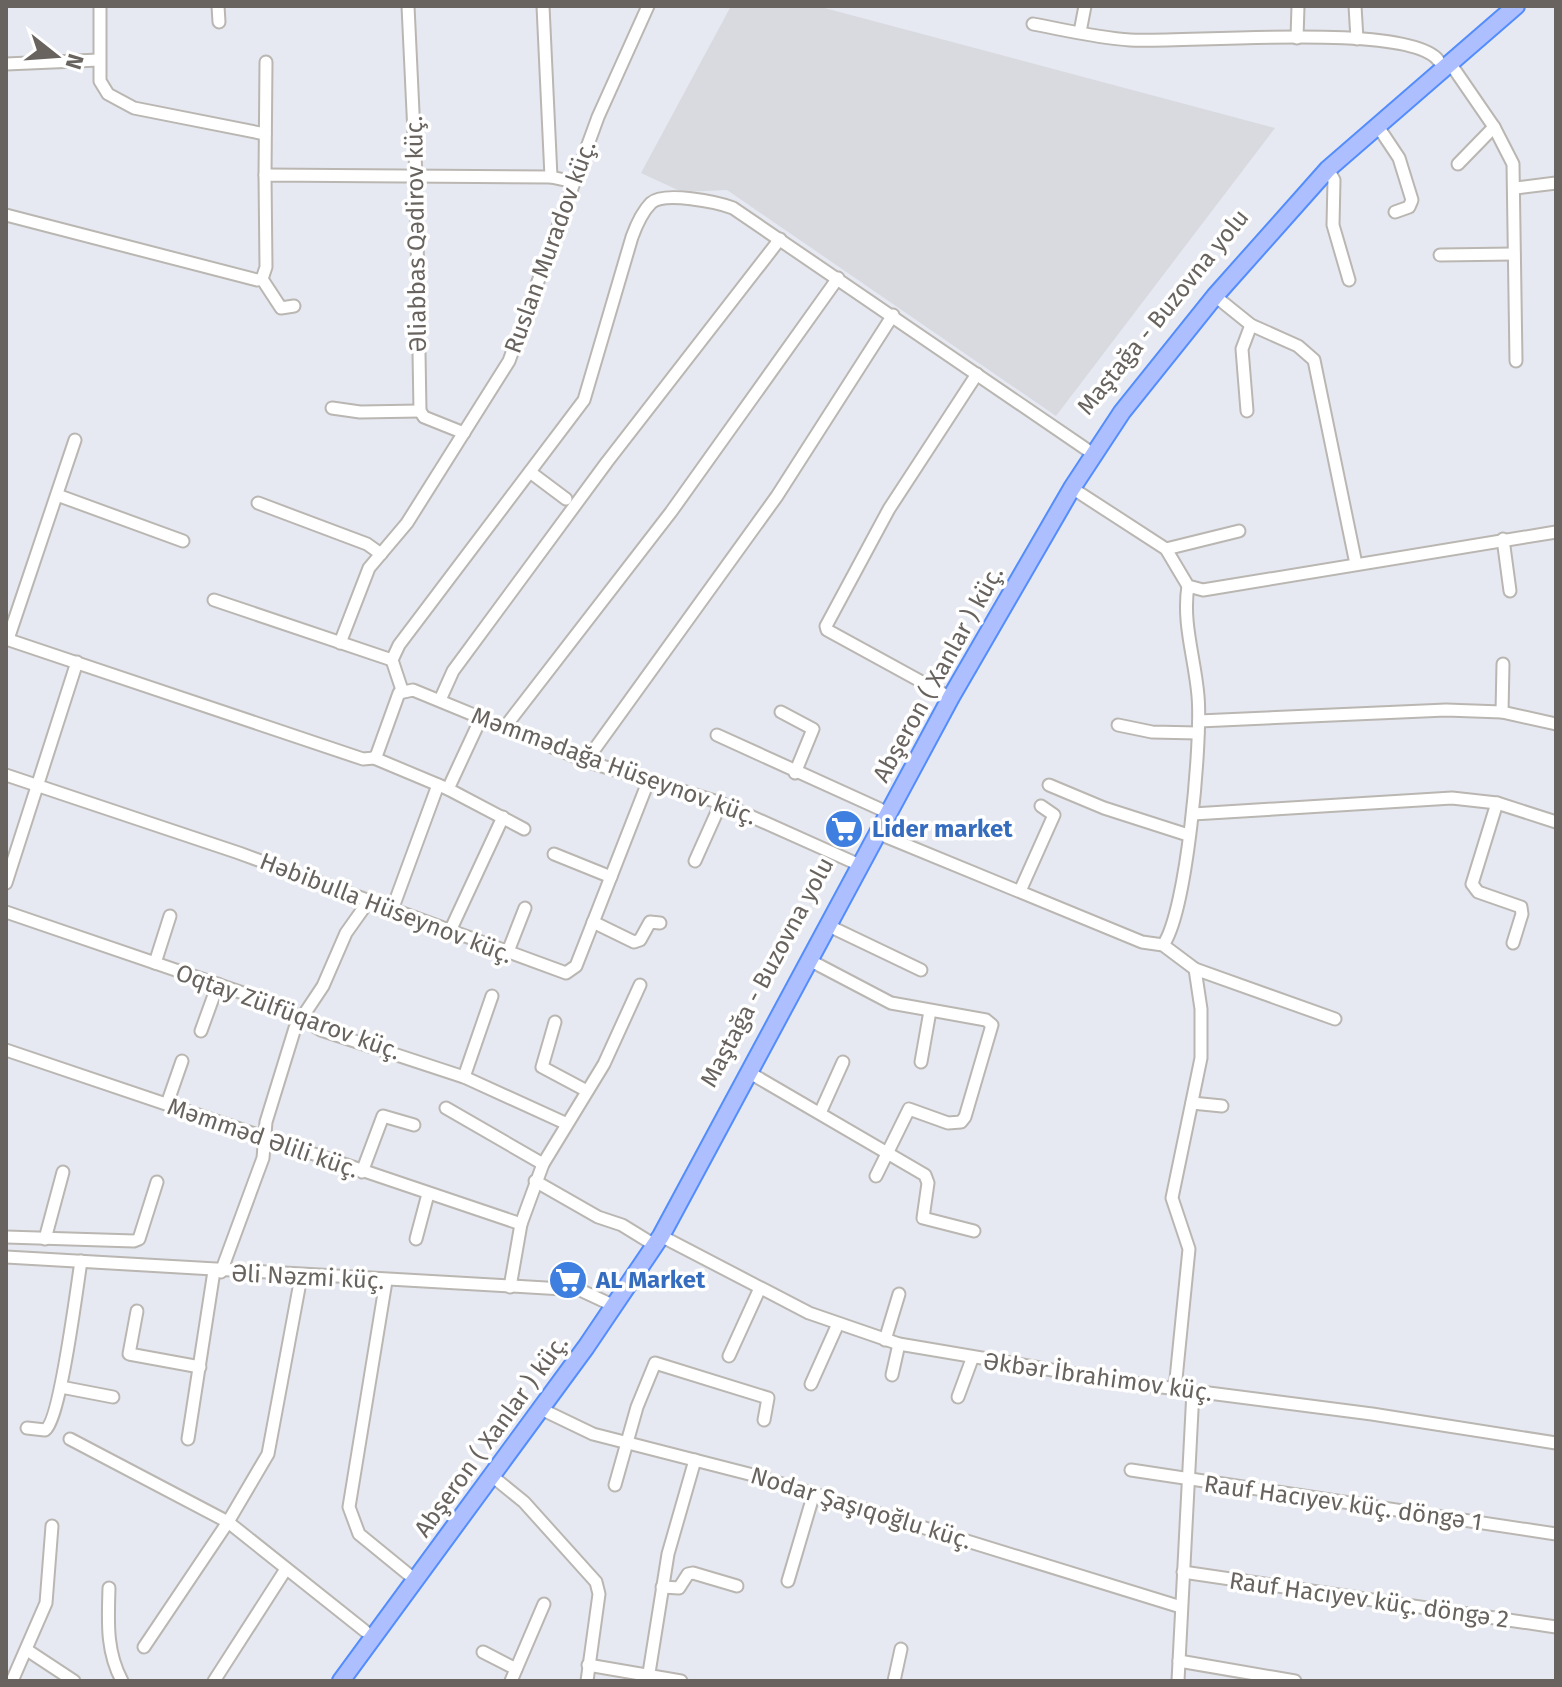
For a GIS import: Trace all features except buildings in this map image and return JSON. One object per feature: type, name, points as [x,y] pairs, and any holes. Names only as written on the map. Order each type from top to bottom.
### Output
[{"type":"main road","name":"Maştağa - Buzovna yolu","points":[[328,1681],[611,1305],[655,1239],[942,693],[1138,373],[1289,197],[1342,143],[1444,62],[1499,6]]},
{"type":"main road","name":"Abşeron ( Xanlar ) küç.","points":[[655,1239],[750,1073],[877,833],[1072,488],[1089,452],[1215,296],[1328,169],[1444,62],[1516,6]]},
{"type":"main road","name":"Abşeron ( Xanlar ) küç.","points":[[341,1681],[541,1409],[611,1305]]},
{"type":"street","points":[[100,6],[100,81],[121,103],[265,134]]},
{"type":"street","points":[[218,6],[219,22]]},
{"type":"street","name":"Əliabbas Qədirov küç.","points":[[408,6],[416,176],[420,411]]},
{"type":"street","points":[[543,6],[551,177]]},
{"type":"street","name":"Ruslan Muradov küç.","points":[[340,643],[363,580],[407,523],[515,348],[598,117],[648,6]]},
{"type":"street","points":[[1080,32],[1085,6]]},
{"type":"street","points":[[1297,38],[1298,6]]},
{"type":"street","points":[[1355,6],[1357,39]]},
{"type":"street","points":[[1033,24],[1133,40],[1357,39],[1425,49],[1444,62],[1494,127],[1513,164],[1516,188],[1516,361]]},
{"type":"street","points":[[6,64],[99,60]]},
{"type":"street","points":[[266,62],[266,267],[262,279],[276,304],[281,308],[294,306]]},
{"type":"street","points":[[1377,125],[1399,158],[1412,200],[1409,207],[1395,212]]},
{"type":"street","points":[[1458,164],[1494,127]]},
{"type":"street","points":[[1328,169],[1334,180],[1333,225],[1349,280]]},
{"type":"street","points":[[265,175],[551,177],[574,182]]},
{"type":"street","points":[[1516,188],[1556,183]]},
{"type":"street","points":[[374,758],[402,690],[392,660],[399,645],[588,392],[632,237],[650,204],[663,197],[724,205],[893,315],[1089,452]]},
{"type":"street","points":[[6,215],[249,280],[262,279]]},
{"type":"street","points":[[440,700],[453,671],[588,486],[780,239]]},
{"type":"street","points":[[1440,255],[1514,254]]},
{"type":"street","points":[[505,727],[671,512],[838,278]]},
{"type":"street","points":[[1215,296],[1251,325],[1298,346],[1314,360],[1356,564]]},
{"type":"street","points":[[586,761],[777,496],[893,315]]},
{"type":"street","points":[[1247,411],[1242,349],[1251,325]]},
{"type":"street","points":[[942,693],[827,630],[826,626],[889,509],[977,374]]},
{"type":"street","points":[[332,408],[360,412],[420,411],[424,417],[464,433]]},
{"type":"street","points":[[75,440],[7,639],[355,757],[374,758],[443,787],[524,829]]},
{"type":"street","points":[[530,472],[566,499]]},
{"type":"street","points":[[1072,488],[1166,549],[1188,586],[1185,610],[1199,727],[1193,814],[1173,925],[1163,945]]},
{"type":"street","points":[[57,495],[183,541]]},
{"type":"street","points":[[258,503],[367,544],[381,554]]},
{"type":"street","points":[[1166,549],[1239,531]]},
{"type":"street","points":[[1188,586],[1210,589],[1556,532]]},
{"type":"street","points":[[1503,539],[1510,591]]},
{"type":"street","points":[[214,600],[392,660]]},
{"type":"street","points":[[6,883],[77,662]]},
{"type":"street","points":[[1502,712],[1503,664]]},
{"type":"street","name":"Məmmədağa Hüseynov küç.","points":[[402,690],[413,690],[440,700],[586,761],[721,803],[853,862]]},
{"type":"street","points":[[1118,725],[1152,732],[1446,710],[1502,712],[1556,724]]},
{"type":"street","points":[[781,712],[813,729],[795,773]]},
{"type":"street","points":[[392,910],[443,787],[481,718]]},
{"type":"street","points":[[717,735],[880,809]]},
{"type":"street","name":"Həbibulla Hüseynov küç.","points":[[6,775],[392,910],[507,954],[570,973],[576,966],[648,782]]},
{"type":"street","points":[[1049,785],[1115,813],[1188,835]]},
{"type":"street","points":[[1193,814],[1452,798],[1497,803],[1556,822]]},
{"type":"street","points":[[695,861],[721,803]]},
{"type":"street","points":[[1497,803],[1472,884],[1478,892],[1521,907],[1513,943]]},
{"type":"street","points":[[1020,891],[1054,815],[1041,806]]},
{"type":"street","points":[[450,931],[503,817]]},
{"type":"street","points":[[877,833],[1142,942],[1163,945],[1195,969],[1335,1019]]},
{"type":"street","points":[[554,854],[611,877]]},
{"type":"street","points":[[188,1439],[218,1271],[263,1158],[266,1122],[299,1019],[323,986],[346,933],[368,902]]},
{"type":"street","points":[[507,954],[525,908]]},
{"type":"street","name":"Oqtay Zülfüqarov küç.","points":[[6,912],[286,1009],[321,1030],[464,1077],[565,1123]]},
{"type":"street","points":[[155,963],[170,916]]},
{"type":"street","points":[[593,922],[634,942],[640,940],[650,922],[660,923]]},
{"type":"street","points":[[829,926],[921,970]]},
{"type":"street","points":[[811,961],[849,978],[883,1000],[986,1020],[992,1025],[965,1117],[961,1122],[948,1123],[909,1109],[876,1176]]},
{"type":"street","points":[[1175,1389],[1189,1249],[1172,1198],[1202,1041],[1195,969]]},
{"type":"street","points":[[201,1031],[218,984]]},
{"type":"street","points":[[510,1287],[521,1224],[535,1181],[565,1123],[604,1064],[640,985]]},
{"type":"street","points":[[464,1077],[492,996]]},
{"type":"street","points":[[921,1062],[930,1011]]},
{"type":"street","points":[[555,1022],[542,1067],[587,1091]]},
{"type":"street","name":"Məmməd Əlili küç.","points":[[6,1050],[264,1140],[521,1224]]},
{"type":"street","points":[[167,1104],[182,1061]]},
{"type":"street","points":[[820,1113],[843,1062]]},
{"type":"street","points":[[750,1073],[928,1179],[923,1218],[974,1231]]},
{"type":"street","points":[[1192,1103],[1222,1106]]},
{"type":"street","points":[[446,1108],[543,1164]]},
{"type":"street","points":[[362,1172],[383,1116],[414,1125]]},
{"type":"street","points":[[45,1239],[63,1172]]},
{"type":"street","name":"Əkbər İbrahimov küç.","points":[[535,1181],[598,1217],[655,1239],[837,1326],[899,1344],[972,1359],[1372,1414],[1556,1443]]},
{"type":"street","points":[[6,1237],[139,1239],[157,1182]]},
{"type":"street","points":[[416,1239],[428,1194]]},
{"type":"street","name":"Əli Nəzmi küç.","points":[[6,1257],[301,1277],[580,1290],[611,1305]]},
{"type":"street","points":[[27,1428],[49,1429],[61,1387],[81,1261]]},
{"type":"street","points":[[144,1647],[259,1472],[272,1441],[301,1277]]},
{"type":"street","points":[[386,1281],[349,1507],[359,1534],[408,1574]]},
{"type":"street","points":[[729,1356],[760,1288]]},
{"type":"street","points":[[885,1340],[899,1294]]},
{"type":"street","points":[[137,1311],[129,1354],[200,1367]]},
{"type":"street","points":[[811,1384],[837,1326]]},
{"type":"street","points":[[892,1375],[899,1344]]},
{"type":"street","points":[[958,1397],[972,1359]]},
{"type":"street","points":[[615,1485],[647,1375],[655,1363],[768,1398],[764,1420]]},
{"type":"street","points":[[61,1387],[113,1397]]},
{"type":"street","points":[[1178,1681],[1193,1391]]},
{"type":"street","name":"Nodar Şaşıqoğlu küç.","points":[[541,1409],[580,1430],[814,1493],[1181,1607]]},
{"type":"street","points":[[70,1439],[228,1522],[365,1631]]},
{"type":"street","points":[[649,1673],[668,1554],[695,1460]]},
{"type":"street","name":"Rauf Hacıyev küç. döngə 1","points":[[1131,1470],[1556,1534]]},
{"type":"street","points":[[492,1476],[524,1502],[596,1582],[598,1604],[587,1681]]},
{"type":"street","points":[[788,1581],[814,1493]]},
{"type":"street","points":[[12,1681],[46,1603],[52,1526]]},
{"type":"street","points":[[214,1681],[286,1569]]},
{"type":"street","name":"Rauf Hacıyev küç. döngə 2","points":[[1183,1572],[1556,1627]]},
{"type":"street","points":[[662,1587],[679,1588],[688,1574],[693,1573],[737,1586]]},
{"type":"street","points":[[109,1588],[108,1644],[112,1663],[122,1681]]},
{"type":"street","points":[[511,1681],[544,1604]]},
{"type":"street","points":[[894,1681],[901,1649]]},
{"type":"street","points":[[27,1650],[74,1681]]},
{"type":"street","points":[[483,1652],[516,1669]]},
{"type":"street","points":[[1179,1661],[1295,1681]]},
{"type":"street","points":[[588,1665],[649,1673],[681,1681]]},
{"type":"shaded area","points":[[731,6],[817,6],[1275,128],[1056,416],[727,190],[682,192],[641,173]]},
{"type":"place","name":"Lider market","points":[[844,829]]},
{"type":"place","name":"AL Market","points":[[568,1280]]}]
